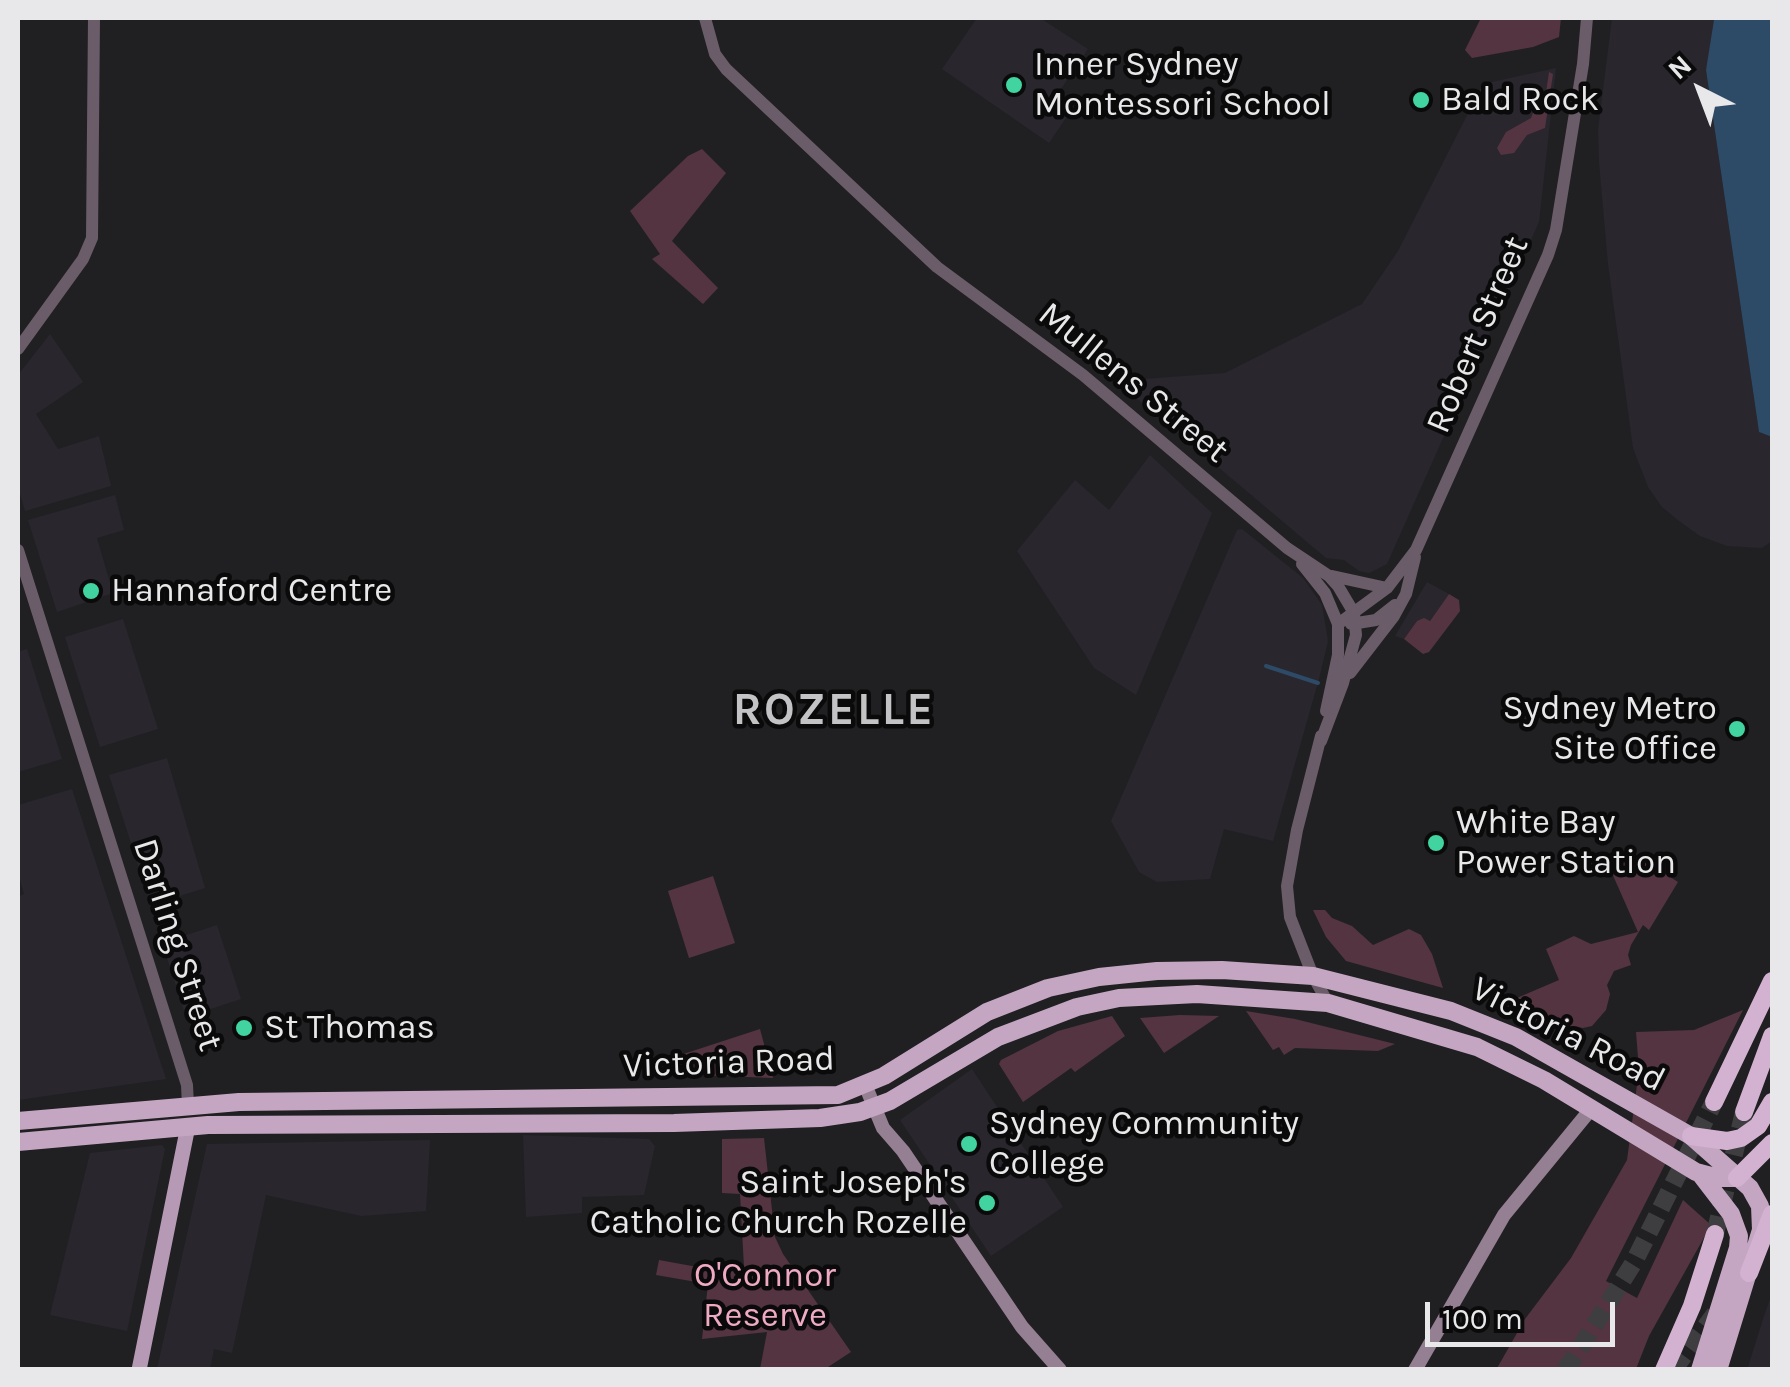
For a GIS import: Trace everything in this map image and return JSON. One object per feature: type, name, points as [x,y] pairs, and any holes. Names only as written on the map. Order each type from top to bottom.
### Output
[{"type":"highway","name":"Victoria Road","points":[[18,1121],[259,1102],[838,1096],[866,1087],[987,1012],[1048,988],[1144,972],[1222,970],[1313,976],[1411,999],[1483,1023],[1708,1145]]},
{"type":"highway","points":[[1714,1102],[1772,981]]},
{"type":"highway","name":"Victoria Road","points":[[18,1142],[188,1126],[674,1123],[820,1118],[874,1108],[998,1037],[1077,1006],[1118,998],[1197,994],[1328,1003],[1476,1047],[1514,1064],[1699,1173]]},
{"type":"highway","points":[[1744,1112],[1772,1036]]},
{"type":"highway","points":[[1749,1272],[1761,1230],[1760,1206],[1750,1188],[1708,1145],[1748,1134],[1758,1126],[1772,1102]]},
{"type":"highway","name":"Darling Street","points":[[188,1106],[188,1126]]},
{"type":"highway","points":[[1737,1178],[1772,1144]]},
{"type":"highway","points":[[1699,1173],[1737,1178]]},
{"type":"highway","points":[[1699,1173],[1732,1214],[1739,1236],[1705,1367]]},
{"type":"highway","points":[[1705,1367],[1772,1214]]},
{"type":"highway","points":[[1667,1367],[1715,1234]]},
{"type":"main road","points":[[866,1087],[883,1128],[1022,1327],[1060,1370]]},
{"type":"main road","points":[[1414,1370],[1504,1215],[1591,1109]]},
{"type":"main road","name":"Darling Street","points":[[139,1370],[188,1126]]},
{"type":"street","points":[[18,350],[82,259],[92,238],[94,18]]},
{"type":"street","name":"Mullens Street","points":[[706,18],[715,54],[726,69],[937,267],[1083,375],[1286,548],[1329,576],[1355,618]]},
{"type":"street","name":"Robert Street","points":[[1406,594],[1416,550],[1556,230],[1587,18]]},
{"type":"street","points":[[1286,548],[1326,593],[1338,624],[1338,655],[1296,830],[1287,886],[1290,917],[1328,1003]]},
{"type":"street","name":"Darling Street","points":[[18,550],[186,1079],[188,1106]]},
{"type":"street","name":"Robert Street","points":[[1355,618],[1387,588],[1416,550]]},
{"type":"street","points":[[1329,576],[1387,588]]},
{"type":"street","points":[[1338,624],[1355,618],[1376,620],[1406,594]]},
{"type":"street","points":[[1343,683],[1406,594]]},
{"type":"street","points":[[1320,741],[1352,655],[1355,618]]},
{"type":"shaded area","name":"Inner Sydney Montessori School","points":[[977,18],[1040,18],[1088,49],[1053,101],[1070,112],[1049,143],[942,69]]},
{"type":"shaded area","points":[[1612,18],[1727,18],[1706,70],[1759,432],[1772,437],[1772,541],[1762,548],[1727,546],[1700,536],[1679,521],[1662,507],[1648,487],[1633,448],[1608,264],[1599,162],[1598,130]]},
{"type":"shaded area","points":[[1556,68],[1539,222],[1387,564],[1369,573],[1344,560],[1326,558],[1116,381],[1225,373],[1362,304],[1398,251],[1483,84]]},
{"type":"shaded area","points":[[50,334],[83,382],[36,414],[58,449],[99,436],[111,486],[25,511],[18,487],[18,375]]},
{"type":"shaded area","points":[[1150,455],[1212,513],[1136,695],[1094,668],[1017,551],[1075,480],[1109,510]]},
{"type":"shaded area","points":[[115,495],[124,530],[97,538],[113,593],[57,612],[28,520]]},
{"type":"shaded area","points":[[1242,529],[1303,578],[1322,605],[1328,641],[1319,679],[1273,841],[1224,829],[1210,879],[1157,882],[1139,872],[1111,821],[1237,530]]},
{"type":"shaded area","points":[[1427,582],[1449,594],[1429,622],[1417,621],[1404,639],[1395,636]]},
{"type":"shaded area","points":[[123,619],[158,729],[100,747],[65,637]]},
{"type":"shaded area","points":[[27,649],[62,759],[18,772],[18,652]]},
{"type":"shaded area","points":[[167,758],[205,888],[151,905],[109,775]]},
{"type":"shaded area","points":[[72,789],[166,1079],[18,1100],[18,897],[24,894],[18,873],[18,805]]},
{"type":"shaded area","points":[[217,925],[241,999],[186,1017],[162,943]]},
{"type":"shaded area","name":"Sydney Community College","points":[[972,1069],[1063,1207],[991,1256],[900,1120]]},
{"type":"shaded area","points":[[523,1135],[649,1139],[655,1146],[644,1195],[582,1197],[582,1213],[526,1217]]},
{"type":"shaded area","points":[[430,1140],[426,1211],[361,1216],[266,1195],[232,1353],[214,1349],[210,1369],[157,1369],[207,1144]]},
{"type":"shaded area","points":[[162,1145],[165,1149],[127,1331],[50,1315],[90,1153]]},
{"type":"shaded area","points":[[1772,1294],[1772,1369],[1747,1370],[1765,1313]]},
{"type":"green space","points":[[1481,18],[1561,18],[1559,37],[1533,47],[1472,58],[1465,50]]},
{"type":"green space","points":[[1549,72],[1553,74],[1545,128],[1527,135],[1514,153],[1501,155],[1497,148],[1506,132],[1531,118],[1545,99]]},
{"type":"green space","points":[[702,149],[726,173],[672,241],[718,288],[703,304],[652,259],[660,254],[630,211],[688,156]]},
{"type":"green space","points":[[1449,594],[1459,600],[1460,611],[1429,652],[1423,654],[1404,639],[1417,621],[1430,621]]},
{"type":"green space","points":[[1604,855],[1645,861],[1678,882],[1649,930],[1643,925],[1631,945],[1631,965],[1614,971],[1607,985],[1610,994],[1606,1010],[1592,1026],[1583,1028],[1537,1020],[1498,1006],[1559,980],[1546,949],[1574,936],[1591,944],[1638,932]]},
{"type":"green space","points":[[713,876],[735,943],[689,958],[668,891]]},
{"type":"green space","points":[[1313,910],[1325,910],[1373,945],[1409,929],[1421,935],[1443,988],[1346,961],[1326,937]]},
{"type":"green space","points":[[1743,1010],[1606,1281],[1637,1298],[1683,1200],[1711,1225],[1649,1336],[1636,1369],[1496,1370],[1525,1319],[1571,1258],[1627,1160],[1639,1070],[1636,1032],[1694,1030]]},
{"type":"green space","points":[[1246,1011],[1395,1044],[1378,1051],[1295,1048],[1284,1055],[1279,1047],[1273,1050]]},
{"type":"green space","points":[[1112,1016],[1125,1036],[1075,1072],[1071,1068],[1023,1102],[999,1064],[1001,1060],[1058,1031]]},
{"type":"green space","points":[[1219,1016],[1164,1053],[1140,1018]]},
{"type":"green space","points":[[760,1029],[773,1078],[670,1074],[665,1060]]},
{"type":"green space","name":"O'Connor Reserve","points":[[764,1138],[775,1237],[851,1352],[825,1369],[760,1369],[767,1332],[702,1339],[708,1284],[656,1275],[659,1260],[692,1266],[744,1267],[740,1194],[722,1193],[722,1139]]},
{"type":"water","points":[[1772,18],[1772,437],[1759,432],[1706,70],[1714,20]]},
{"type":"waterway","points":[[1266,666],[1318,683]]},
{"type":"tunnel","points":[[1564,1370],[1634,1262],[1714,1102]]},
{"type":"tunnel","points":[[1715,1234],[1744,1112]]},
{"type":"tunnel","points":[[1673,1370],[1715,1314]]},
{"type":"place","name":"Inner Sydney Montessori School","points":[[1014,85]]},
{"type":"place","name":"Bald Rock","points":[[1421,100]]},
{"type":"place","name":"Hannaford Centre","points":[[91,591]]},
{"type":"place","name":"Sydney Metro Site Office","points":[[1737,729]]},
{"type":"place","name":"White Bay Power Station","points":[[1436,843]]},
{"type":"place","name":"St Thomas","points":[[244,1028]]},
{"type":"place","name":"Sydney Community College","points":[[969,1144]]},
{"type":"place","name":"Saint Joseph's Catholic Church Rozelle","points":[[987,1203]]},
{"type":"district","name":"ROZELLE","points":[[834,711]]}]
